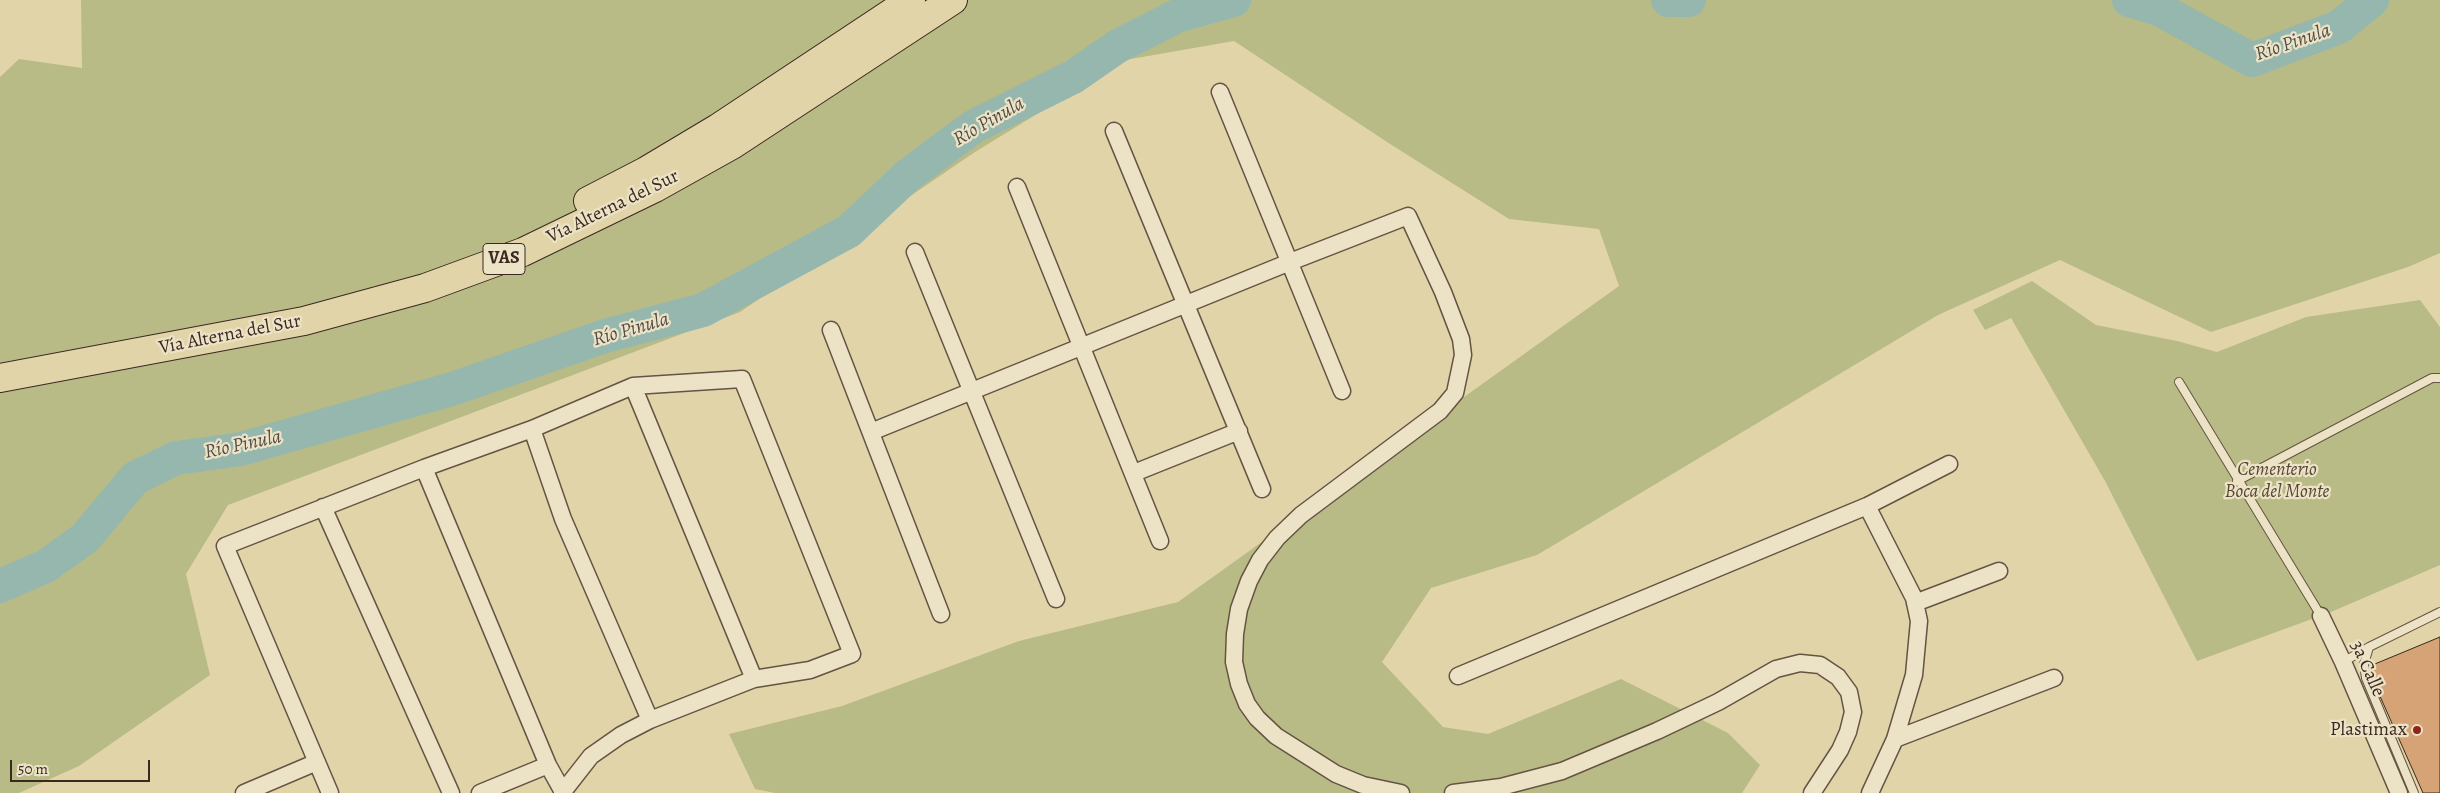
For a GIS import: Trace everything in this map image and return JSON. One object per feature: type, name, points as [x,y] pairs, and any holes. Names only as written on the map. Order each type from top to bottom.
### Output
[{"type":"highway","name":"Vía Alterna del Sur","points":[[0,359],[146,335],[301,302],[419,270],[518,234],[585,203],[718,128],[912,0]]},
{"type":"highway","name":"Vía Alterna del Sur","points":[[0,378],[304,321],[425,288],[523,252],[655,188],[732,145],[953,0]]},
{"type":"street","points":[[1220,92],[1342,391]]},
{"type":"street","points":[[1114,131],[1262,489]]},
{"type":"street","points":[[1017,187],[1160,541]]},
{"type":"street","points":[[871,432],[1185,304],[1408,216],[1443,292],[1461,339],[1462,370],[1455,393],[1449,402],[1417,430],[1301,515],[1277,538],[1260,560],[1249,581],[1239,610],[1235,634],[1234,662],[1239,684],[1247,704],[1265,727],[1312,760],[1336,774],[1363,785],[1401,793]]},
{"type":"street","points":[[915,252],[1056,599]]},
{"type":"street","points":[[831,330],[941,614]]},
{"type":"street","points":[[330,793],[225,546],[424,468],[532,429],[633,386],[742,379],[852,654],[810,670],[754,679],[650,720],[621,735],[590,756],[563,792],[548,765],[424,468]]},
{"type":"street","points":[[633,386],[754,679]]},
{"type":"street","points":[[532,429],[563,519],[650,720]]},
{"type":"street","points":[[1134,473],[1239,431]]},
{"type":"street","points":[[1458,676],[1867,506],[1949,464]]},
{"type":"street","points":[[1867,506],[1915,603],[1919,622],[1914,675],[1895,739],[1870,793]]},
{"type":"street","points":[[323,507],[451,793]]},
{"type":"street","points":[[1915,603],[1999,572]]},
{"type":"street","name":"3a Calle","points":[[2321,616],[2343,662],[2399,793]]},
{"type":"street","points":[[1453,793],[1501,787],[1562,771],[1657,732],[1718,702],[1776,669],[1800,663],[1820,665],[1838,677],[1849,692],[1853,712],[1840,750],[1812,793]]},
{"type":"street","points":[[1895,739],[2054,678]]},
{"type":"street","points":[[244,793],[317,762]]},
{"type":"street","points":[[480,793],[548,765]]},
{"type":"lane","points":[[2237,481],[2432,378],[2440,378]]},
{"type":"lane","points":[[2179,382],[2237,481],[2321,616]]},
{"type":"lane","points":[[2343,662],[2369,646],[2440,612]]},
{"type":"lane","points":[[2369,646],[2364,664],[2366,678],[2414,793]]},
{"type":"green space","points":[[81,0],[2440,0],[2440,253],[2408,267],[2211,332],[2060,260],[1938,315],[1537,555],[1431,588],[1382,662],[1443,727],[1488,734],[1621,679],[1728,733],[1760,765],[1742,793],[775,793],[755,789],[729,734],[842,706],[1019,641],[1178,602],[1619,286],[1599,229],[1509,219],[1387,142],[1234,41],[1125,60],[975,152],[740,312],[228,505],[186,574],[210,675],[79,766],[19,793],[0,793],[0,77],[19,59],[82,68]]},
{"type":"green space","name":"Cementerio Boca del Monte","points":[[2032,281],[2096,325],[2177,341],[2217,352],[2306,317],[2420,300],[2440,327],[2440,565],[2331,612],[2197,661],[2105,481],[2011,318],[1985,330],[1973,310]]},
{"type":"building","name":"Plastimax","points":[[2440,637],[2440,793],[2423,793],[2371,676],[2370,666]]},
{"type":"waterway","name":"Río Pinula","points":[[0,586],[46,566],[85,538],[135,478],[176,458],[241,449],[452,389],[605,336],[703,310],[849,231],[907,176],[973,127],[1073,77],[1118,46],[1177,16],[1234,0]]},
{"type":"waterway","name":"Río Pinula","points":[[1668,0],[1689,0]]},
{"type":"waterway","name":"Río Pinula","points":[[2129,0],[2159,9],[2252,60],[2339,27],[2372,0]]},
{"type":"place","name":"Plastimax","points":[[2417,730]]}]
